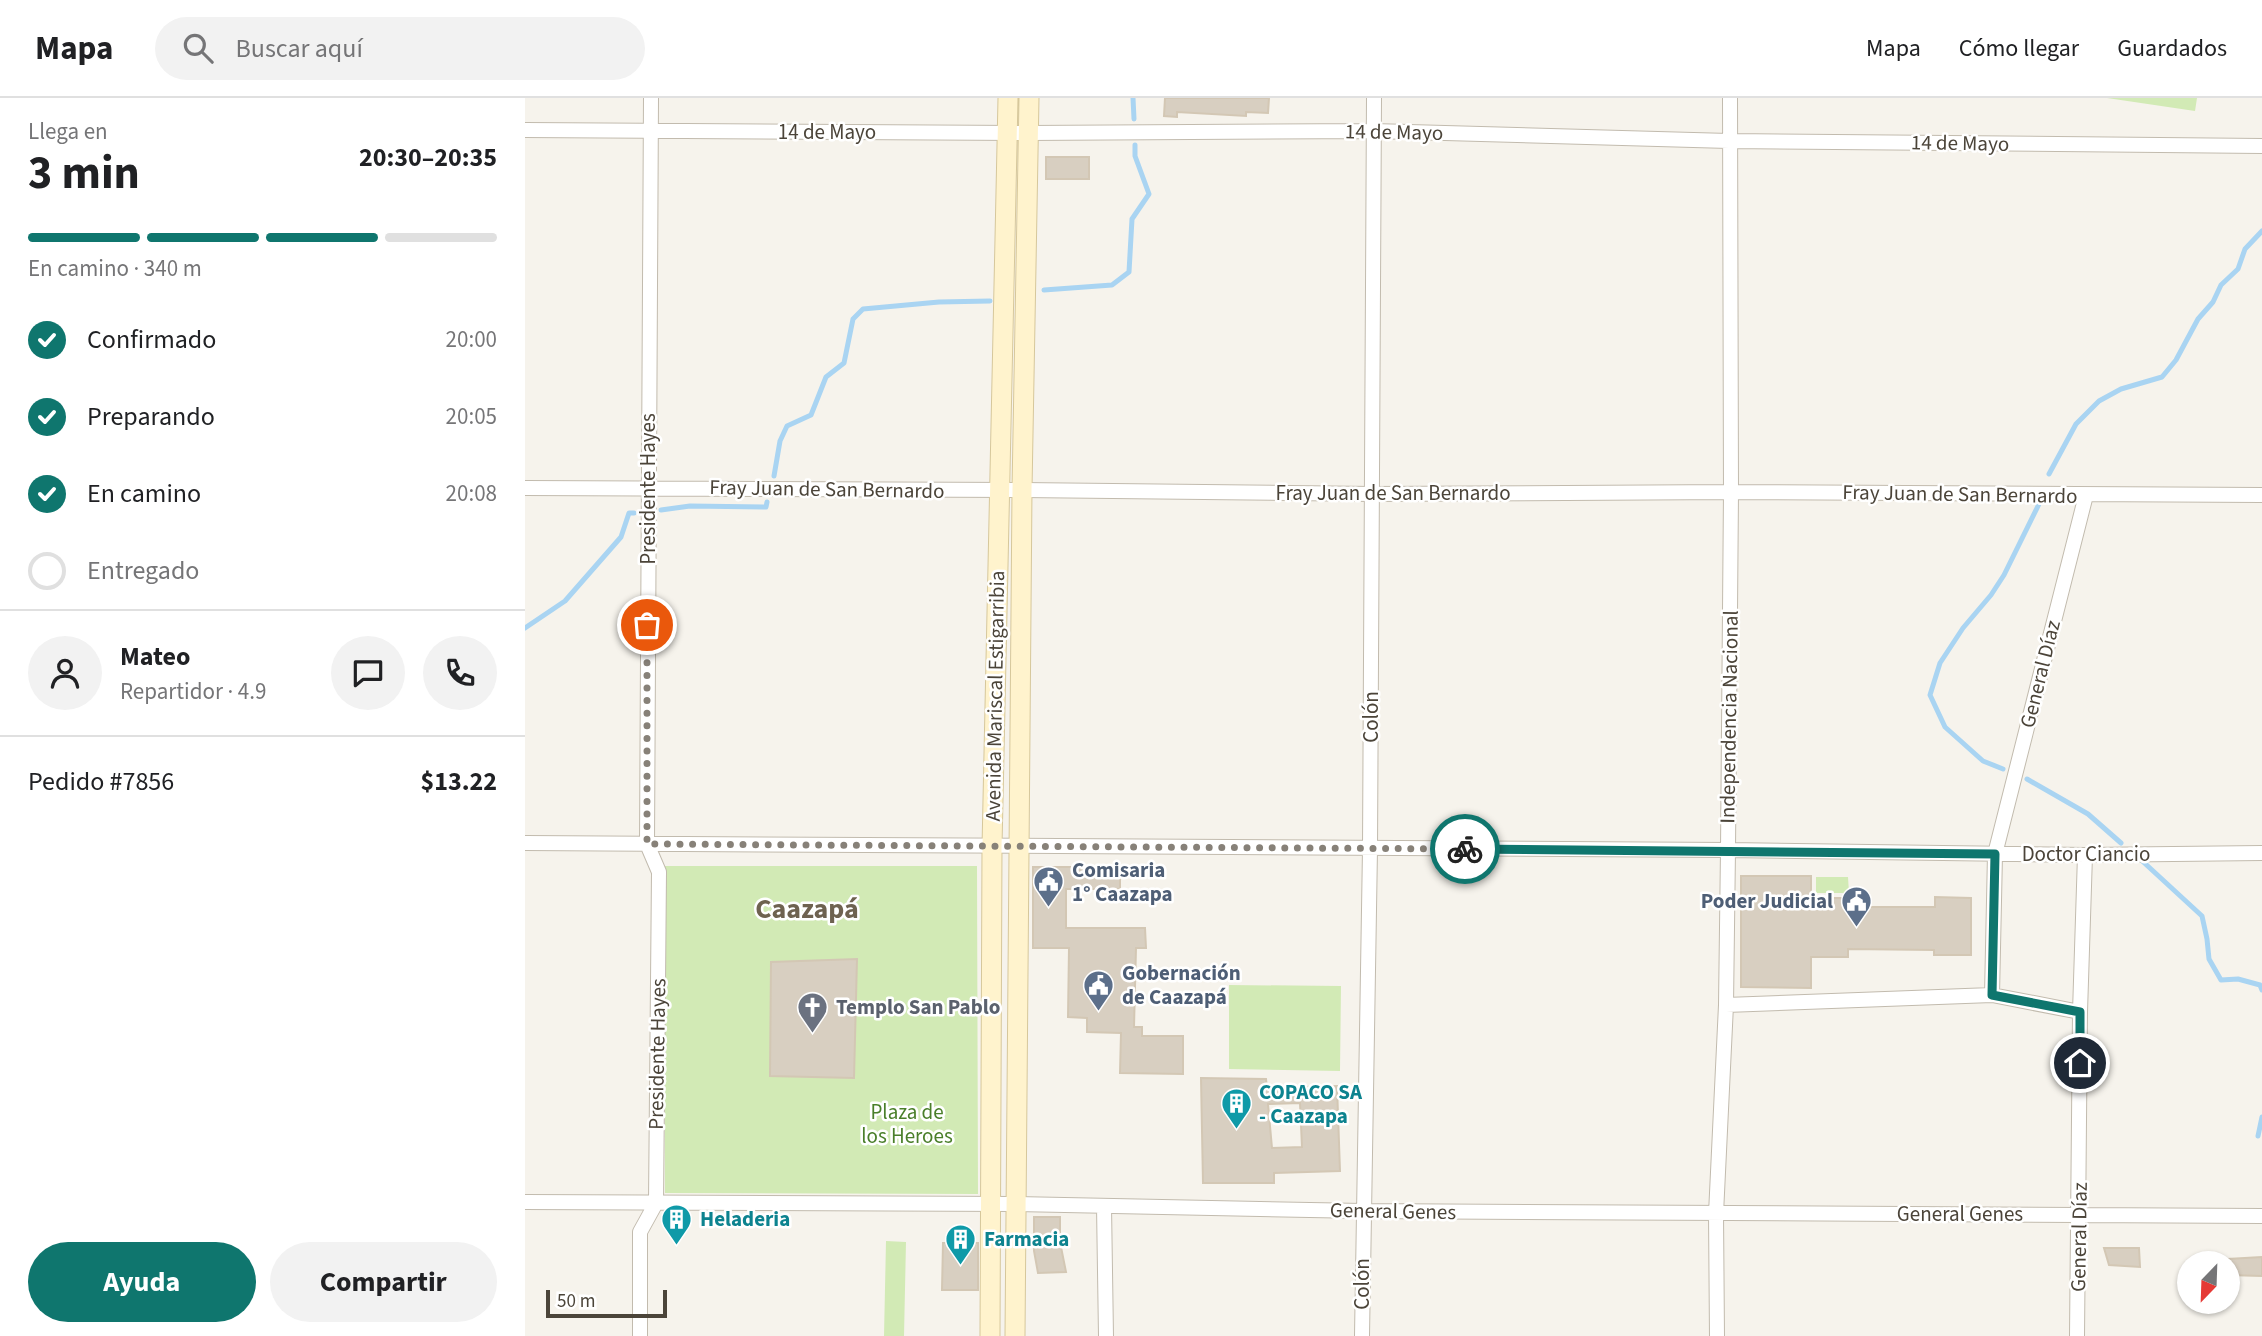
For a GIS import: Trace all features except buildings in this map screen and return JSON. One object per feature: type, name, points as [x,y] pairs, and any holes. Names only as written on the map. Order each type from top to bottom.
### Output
[{"type":"main road","name":"Avenida Mariscal Estigarribia","points":[[990,1336],[992,847],[1007,98]]},
{"type":"main road","name":"Avenida Mariscal Estigarribia","points":[[1015,1336],[1022,490],[1029,98]]},
{"type":"street","name":"Presidente Hayes","points":[[640,1336],[640,1233],[656,1203],[659,872],[647,844],[651,98]]},
{"type":"street","name":"Colón","points":[[1362,1336],[1370,849],[1374,98]]},
{"type":"street","name":"Independencia Nacional","points":[[1717,1336],[1716,1213],[1726,1005],[1728,850],[1730,98]]},
{"type":"street","name":"14 de Mayo","points":[[525,130],[1028,133],[1373,131],[1728,141],[2262,146]]},
{"type":"street","name":"Fray Juan de San Bernardo","points":[[525,488],[1372,494],[1731,492],[2262,495]]},
{"type":"street","name":"General Díaz","points":[[1992,995],[1995,854],[2086,495]]},
{"type":"street","name":"Doctor Ciancio","points":[[525,843],[1728,850],[2085,855],[2262,853]]},
{"type":"street","name":"General Díaz","points":[[2077,1336],[2080,1012],[2085,855]]},
{"type":"street","points":[[1726,1005],[1992,995],[2080,1012]]},
{"type":"street","name":"General Genes","points":[[525,1202],[1015,1204],[1363,1211],[2262,1216]]},
{"type":"street","points":[[1104,1206],[1106,1336]]},
{"type":"green space","points":[[2107,98],[2197,98],[2195,111]]},
{"type":"green space","name":"Plaza de los Heroes","points":[[664,866],[977,866],[978,1194],[665,1193]]},
{"type":"green space","points":[[1816,877],[1848,877],[1849,893],[1816,893]]},
{"type":"green space","points":[[1229,985],[1341,986],[1340,1071],[1229,1069]]},
{"type":"green space","points":[[886,1241],[906,1242],[904,1336],[884,1336]]},
{"type":"waterway","points":[[1133,98],[1134,119]]},
{"type":"waterway","points":[[1044,290],[1112,285],[1129,272],[1132,219],[1149,194],[1135,156],[1135,145]]},
{"type":"waterway","points":[[2049,474],[2076,424],[2099,401],[2121,389],[2162,377],[2176,360],[2198,319],[2213,302],[2221,285],[2238,269],[2245,249],[2262,231]]},
{"type":"waterway","points":[[774,476],[780,441],[787,426],[811,415],[826,377],[844,363],[853,319],[863,309],[939,302],[990,301]]},
{"type":"waterway","points":[[661,510],[690,506],[766,507],[767,502]]},
{"type":"waterway","points":[[2003,769],[1983,761],[1945,727],[1930,695],[1940,663],[2004,575],[2039,504]]},
{"type":"waterway","points":[[525,628],[565,601],[621,537],[629,513],[634,513]]},
{"type":"waterway","points":[[2027,779],[2088,814],[2121,843]]},
{"type":"waterway","points":[[2139,858],[2202,916],[2209,959],[2221,980],[2238,979],[2260,985],[2262,990]]},
{"type":"waterway","points":[[2258,1136],[2262,1117]]},
{"type":"way so far","points":[[647,625],[647,844],[1465,849]]},
{"type":"place","name":"Comisaria 1° Caazapa","points":[[1049,909]]},
{"type":"place","name":"Poder Judicial","points":[[1856,928]]},
{"type":"place","name":"Gobernación de Caazapá","points":[[1099,1012]]},
{"type":"place","name":"Templo San Pablo","points":[[813,1034]]},
{"type":"place","name":"COPACO SA - Caazapa","points":[[1236,1131]]},
{"type":"place","name":"Heladeria","points":[[677,1246]]},
{"type":"place","name":"Farmacia","points":[[961,1266]]},
{"type":"district","name":"Caazapá","points":[[807,908]]},
{"type":"route","points":[[1465,849],[1995,854],[1992,995],[2080,1012],[2080,1063]]}]
